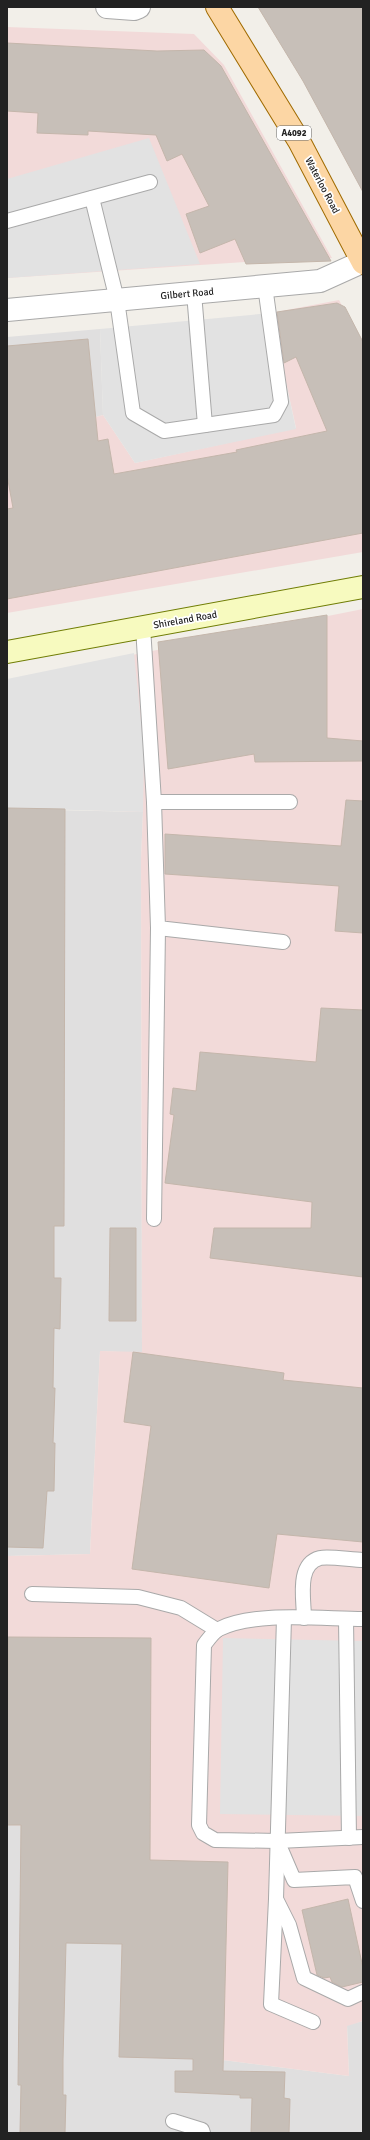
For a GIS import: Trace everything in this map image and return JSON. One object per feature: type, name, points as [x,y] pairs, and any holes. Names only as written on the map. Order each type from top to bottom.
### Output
[{"type":"main road","name":"Waterloo Road","points":[[217,7],[299,141],[363,262]]},
{"type":"main road","name":"Shireland Road","points":[[7,652],[363,587]]},
{"type":"street","points":[[107,7],[139,7]]},
{"type":"street","name":"Gilbert Road","points":[[7,310],[320,281],[363,262]]},
{"type":"lane","points":[[7,221],[150,182]]},
{"type":"lane","points":[[92,198],[117,300],[133,413],[164,431],[274,415],[281,402],[265,286]]},
{"type":"lane","points":[[194,293],[205,425]]},
{"type":"lane","points":[[143,627],[154,802],[158,928],[154,1219]]},
{"type":"lane","points":[[154,802],[290,802]]},
{"type":"lane","points":[[158,928],[283,942]]},
{"type":"lane","points":[[304,1618],[304,1571],[310,1563],[320,1558],[363,1560]]},
{"type":"lane","points":[[32,1594],[138,1598],[182,1608],[217,1630]]},
{"type":"lane","points":[[363,1619],[265,1618],[230,1625],[217,1630],[204,1645],[199,1825],[203,1833],[215,1840],[278,1841],[363,1837]]},
{"type":"lane","points":[[284,1618],[278,1841],[271,2004],[313,2022]]},
{"type":"lane","points":[[346,1619],[349,1838]]},
{"type":"lane","points":[[278,1841],[294,1880],[355,1877],[363,1901]]},
{"type":"lane","points":[[276,1899],[289,1924],[304,1978],[348,1999],[363,1992]]},
{"type":"lane","points":[[173,2121],[202,2130],[203,2133]]},
{"type":"shaded area","points":[[7,27],[194,34],[224,65],[332,258],[261,261],[7,278]]},
{"type":"shaded area","points":[[149,138],[200,264],[7,278],[7,179]]},
{"type":"shaded area","points":[[339,300],[363,345],[363,552],[7,613],[7,442],[103,415],[135,463],[296,428],[271,313]]},
{"type":"shaded area","points":[[271,313],[296,429],[135,463],[103,415],[100,329]]},
{"type":"shaded area","points":[[100,329],[103,415],[7,442],[7,337]]},
{"type":"shaded area","points":[[363,609],[363,2021],[347,2026],[349,2076],[223,2060],[119,2057],[124,1859],[122,1829],[7,1825],[7,1556],[90,1554],[100,1351],[142,1352],[141,859],[143,812],[7,808],[7,680]]},
{"type":"shaded area","points":[[134,653],[144,752],[143,812],[7,808],[7,679]]},
{"type":"shaded area","points":[[7,809],[143,812],[141,859],[142,1353],[100,1351],[90,1554],[7,1556]]},
{"type":"shaded area","points":[[223,1638],[363,1641],[363,1816],[220,1814]]},
{"type":"shaded area","points":[[7,1825],[122,1829],[223,2060],[349,2076],[347,2025],[363,2021],[363,2133],[7,2133]]},
{"type":"building","points":[[258,7],[363,7],[363,192],[303,81]]},
{"type":"building","points":[[7,43],[157,51],[204,50],[221,66],[331,261],[246,264],[235,239],[200,253],[186,214],[209,206],[182,154],[167,161],[156,135],[88,131],[88,135],[37,133],[38,113],[7,111]]},
{"type":"building","points":[[337,303],[345,307],[363,342],[363,533],[7,599],[7,509],[13,508],[7,475],[7,346],[88,339],[98,441],[108,439],[114,474],[237,452],[236,450],[327,431],[296,357],[284,363],[277,312]]},
{"type":"building","points":[[327,615],[327,738],[363,741],[363,761],[255,762],[254,754],[168,769],[158,642]]},
{"type":"building","points":[[346,800],[363,801],[363,933],[335,931],[339,886],[165,874],[165,834],[341,846]]},
{"type":"building","points":[[7,808],[65,809],[64,1226],[54,1226],[54,1278],[61,1278],[60,1329],[54,1328],[54,1491],[47,1491],[43,1548],[7,1547]]},
{"type":"building","points":[[321,1008],[363,1010],[363,1277],[210,1258],[214,1228],[311,1228],[312,1202],[165,1183],[174,1115],[170,1114],[173,1088],[196,1091],[200,1052],[316,1062]]},
{"type":"building","points":[[110,1228],[136,1228],[136,1321],[109,1321]]},
{"type":"building","points":[[133,1352],[284,1373],[283,1380],[363,1388],[363,1542],[277,1534],[269,1588],[132,1569],[151,1426],[124,1422]]},
{"type":"building","points":[[8,1637],[151,1638],[150,1860],[228,1862],[223,2071],[285,2072],[284,2098],[290,2099],[289,2133],[251,2133],[252,2098],[240,2098],[240,2095],[175,2092],[175,2071],[193,2071],[193,2059],[119,2057],[122,1944],[66,1943],[63,2060],[63,2095],[66,2095],[65,2133],[20,2133],[21,2085],[18,2085],[21,1825],[7,1825]]},
{"type":"building","points":[[348,1899],[363,1968],[363,1982],[342,1987],[332,1982],[330,1977],[324,1978],[317,1975],[302,1910]]}]
